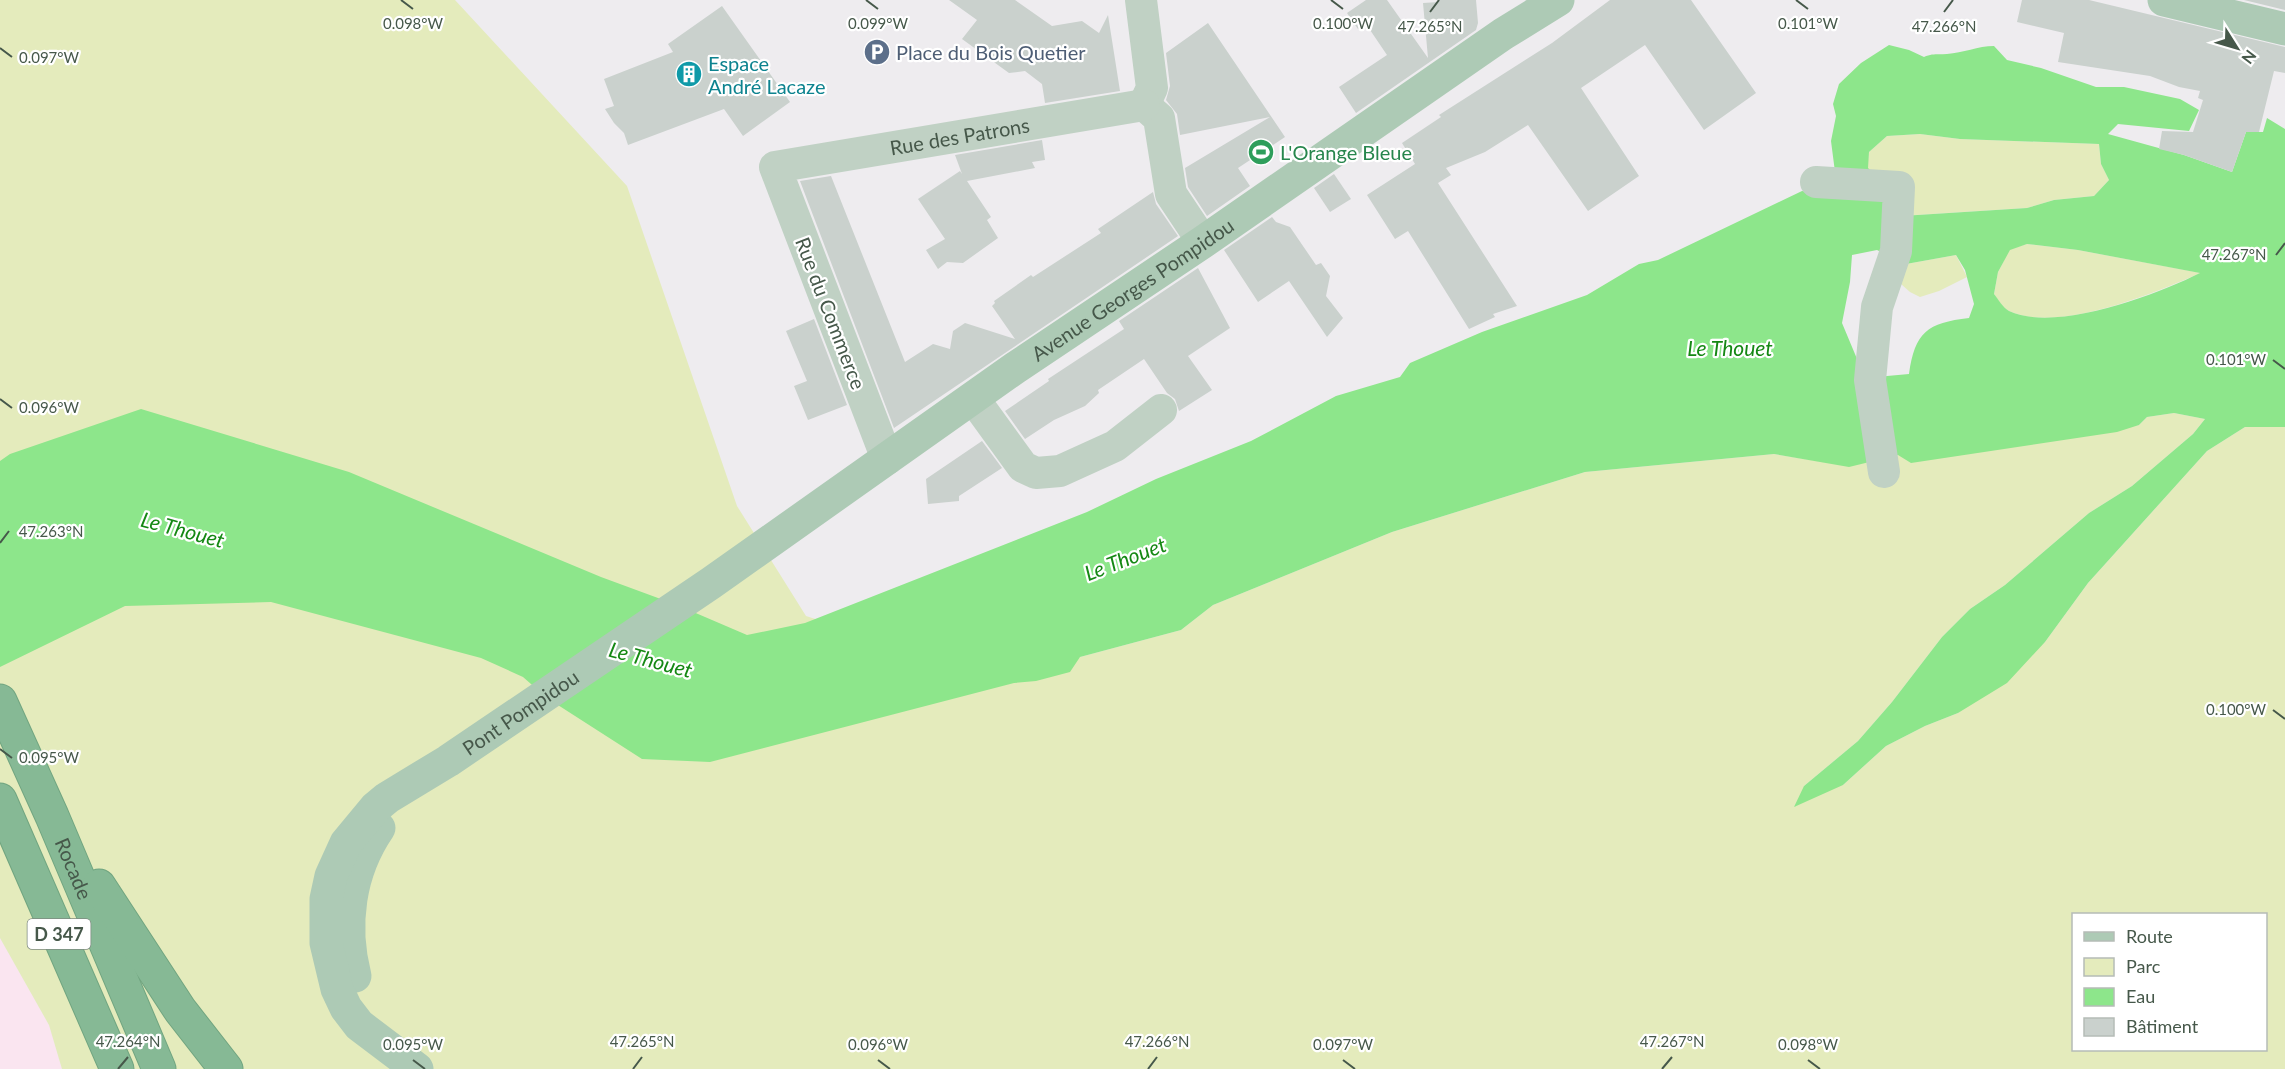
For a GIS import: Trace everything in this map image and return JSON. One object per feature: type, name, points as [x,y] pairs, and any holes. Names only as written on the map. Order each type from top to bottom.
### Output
[{"type":"highway","name":"Rocade","points":[[0,701],[52,816],[159,1069]]},
{"type":"highway","name":"D 347","points":[[0,800],[117,1069]]},
{"type":"highway","points":[[52,816],[180,1010],[226,1069]]},
{"type":"main road","name":"Avenue Georges Pompidou","points":[[711,583],[973,398],[1503,34],[1558,0]]},
{"type":"main road","points":[[2178,2],[2285,29]]},
{"type":"main road","name":"Pont Pompidou","points":[[406,1061],[363,999],[354,972],[348,941],[353,884],[366,850],[383,823],[441,765],[711,583]]},
{"type":"street","points":[[1141,0],[1152,88],[1144,105],[1159,118],[1171,194],[1203,242]]},
{"type":"street","name":"Rue des Patrons","points":[[775,167],[1144,105]]},
{"type":"street","name":"Rue du Commerce","points":[[775,167],[887,459]]},
{"type":"street","points":[[1816,182],[1899,187],[1896,251],[1877,307],[1870,380],[1884,472]]},
{"type":"street","points":[[973,398],[1023,466],[1036,473],[1060,471],[1115,446],[1161,410]]},
{"type":"shaded area","points":[[0,938],[49,1025],[62,1069],[0,1069]]},
{"type":"green space","points":[[0,0],[455,0],[627,186],[737,506],[806,616],[1014,683],[1080,657],[1181,630],[1213,605],[1392,532],[1585,472],[1774,454],[1849,466],[1898,455],[2139,425],[2147,417],[2174,413],[2205,419],[2193,434],[2132,486],[2089,513],[2005,585],[1970,609],[1942,637],[1892,702],[1858,741],[1804,786],[1843,785],[1886,746],[1925,726],[1958,713],[2045,642],[2088,583],[2207,451],[2245,427],[2285,427],[2285,1069],[62,1069],[49,1025],[0,938]]},
{"type":"green space","points":[[1920,134],[1960,139],[2099,144],[2101,164],[2109,180],[2094,196],[2054,200],[2027,208],[1885,217],[1867,168],[1869,152],[1887,136]]},
{"type":"green space","points":[[2027,244],[2078,250],[2201,273],[2158,291],[2106,308],[2053,318],[2030,317],[2007,310],[1994,294],[1998,272],[2010,249]]},
{"type":"green space","points":[[1956,255],[1967,277],[1939,291],[1920,297],[1901,284],[1906,264]]},
{"type":"water","name":"Le Thouet","points":[[1889,45],[1924,57],[1994,46],[2007,60],[2041,68],[2096,87],[2124,87],[2180,99],[2199,110],[2189,131],[2118,124],[2108,134],[2184,155],[2232,172],[2246,132],[2263,132],[2267,118],[2285,129],[2285,427],[2245,427],[2207,451],[2088,583],[2045,642],[2007,683],[1958,713],[1925,726],[1886,746],[1843,785],[1794,807],[1804,786],[1858,741],[1892,702],[1942,637],[1970,609],[2005,585],[2089,513],[2132,486],[2193,434],[2205,419],[2174,413],[2147,417],[2139,425],[2117,432],[1911,463],[1898,455],[1849,467],[1774,454],[1585,472],[1392,532],[1213,605],[1181,630],[1080,657],[1070,672],[1036,681],[1014,683],[710,762],[642,759],[547,698],[523,677],[481,658],[271,602],[125,606],[0,667],[0,461],[10,454],[141,409],[349,472],[747,635],[805,623],[1087,512],[1156,479],[1251,441],[1336,396],[1400,377],[1410,363],[1482,332],[1587,295],[1639,264],[1658,260],[1802,191],[1816,193],[1835,172],[1831,141],[1836,116],[1833,104],[1839,84],[1861,63]],"holes":[[[1920,134],[1960,139],[2099,144],[2101,164],[2109,180],[2094,196],[2054,200],[2027,208],[1886,217],[1880,180],[1868,168],[1869,152],[1887,136]],[[2027,244],[2078,250],[2200,273],[2158,291],[2106,308],[2078,314],[2029,317],[2007,310],[1994,294],[1998,272],[2010,250]],[[1877,250],[1906,264],[1956,255],[1965,270],[1974,304],[1969,318],[1943,323],[1926,332],[1915,348],[1909,374],[1865,378],[1842,323],[1850,282],[1852,255]]]},
{"type":"building","points":[[949,0],[1015,0],[1052,26],[1082,21],[1099,33],[1108,15],[1120,91],[1045,103],[1042,84],[1025,71],[1009,73],[962,39],[977,20]]},
{"type":"building","points":[[1366,0],[1387,0],[1428,58],[1423,3],[1439,2],[1439,0],[1476,0],[1478,23],[1476,30],[1356,113],[1339,87],[1387,55],[1366,24],[1358,29],[1347,13]]},
{"type":"building","points":[[1610,0],[1691,0],[1756,93],[1704,130],[1645,45],[1581,88],[1639,176],[1588,211],[1528,125],[1485,152],[1446,168],[1451,175],[1438,183],[1517,306],[1493,314],[1495,317],[1469,329],[1408,231],[1395,239],[1367,195],[1415,164],[1402,143],[1441,117],[1439,115],[1552,43]]},
{"type":"building","points":[[2022,0],[2089,0],[2285,47],[2285,73],[2274,71],[2259,132],[2246,132],[2232,172],[2159,149],[2162,131],[2193,132],[2203,100],[2198,98],[2200,91],[2179,87],[2150,76],[2058,62],[2064,33],[2017,22]]},
{"type":"building","points":[[2244,0],[2285,0],[2285,10]]},
{"type":"building","name":"Espace André Lacaze","points":[[722,6],[790,102],[743,136],[724,109],[628,145],[624,133],[605,109],[614,106],[604,79],[673,52],[668,44]]},
{"type":"building","points":[[1208,23],[1285,137],[1238,168],[1250,186],[1207,216],[1188,187],[1185,168],[1270,117],[1180,135],[1177,114],[1166,100],[1170,86],[1166,53]]},
{"type":"building","points":[[1042,140],[1045,160],[1032,162],[1035,168],[967,181],[991,217],[987,220],[998,238],[963,263],[947,262],[938,269],[926,250],[945,239],[918,199],[960,171],[962,174],[955,155]]},
{"type":"building","points":[[1334,174],[1351,199],[1330,212],[1314,188]]},
{"type":"building","points":[[831,176],[905,362],[933,344],[950,349],[953,331],[965,323],[1015,339],[992,306],[994,301],[1031,275],[1033,277],[1101,233],[1098,229],[1153,192],[1156,204],[1178,236],[894,428],[800,181]]},
{"type":"building","points":[[1272,217],[1276,222],[1290,227],[1316,265],[1321,263],[1330,276],[1326,296],[1343,318],[1327,337],[1289,281],[1258,302],[1224,250]]},
{"type":"building","points":[[1198,268],[1230,328],[1188,356],[1212,390],[1179,411],[1175,399],[1167,393],[1144,359],[1098,390],[1099,393],[1085,406],[1054,420],[1025,439],[1005,411],[1049,381],[1048,379],[1124,329],[1119,321]]},
{"type":"building","points":[[814,319],[847,405],[808,420],[794,386],[807,381],[786,331]]},
{"type":"building","points":[[982,441],[1002,468],[959,496],[959,501],[928,504],[926,479]]},
{"type":"place","name":"Place du Bois Quetier","points":[[877,52]]},
{"type":"place","name":"Espace André Lacaze","points":[[689,74]]},
{"type":"place","name":"L'Orange Bleue","points":[[1261,152]]}]
